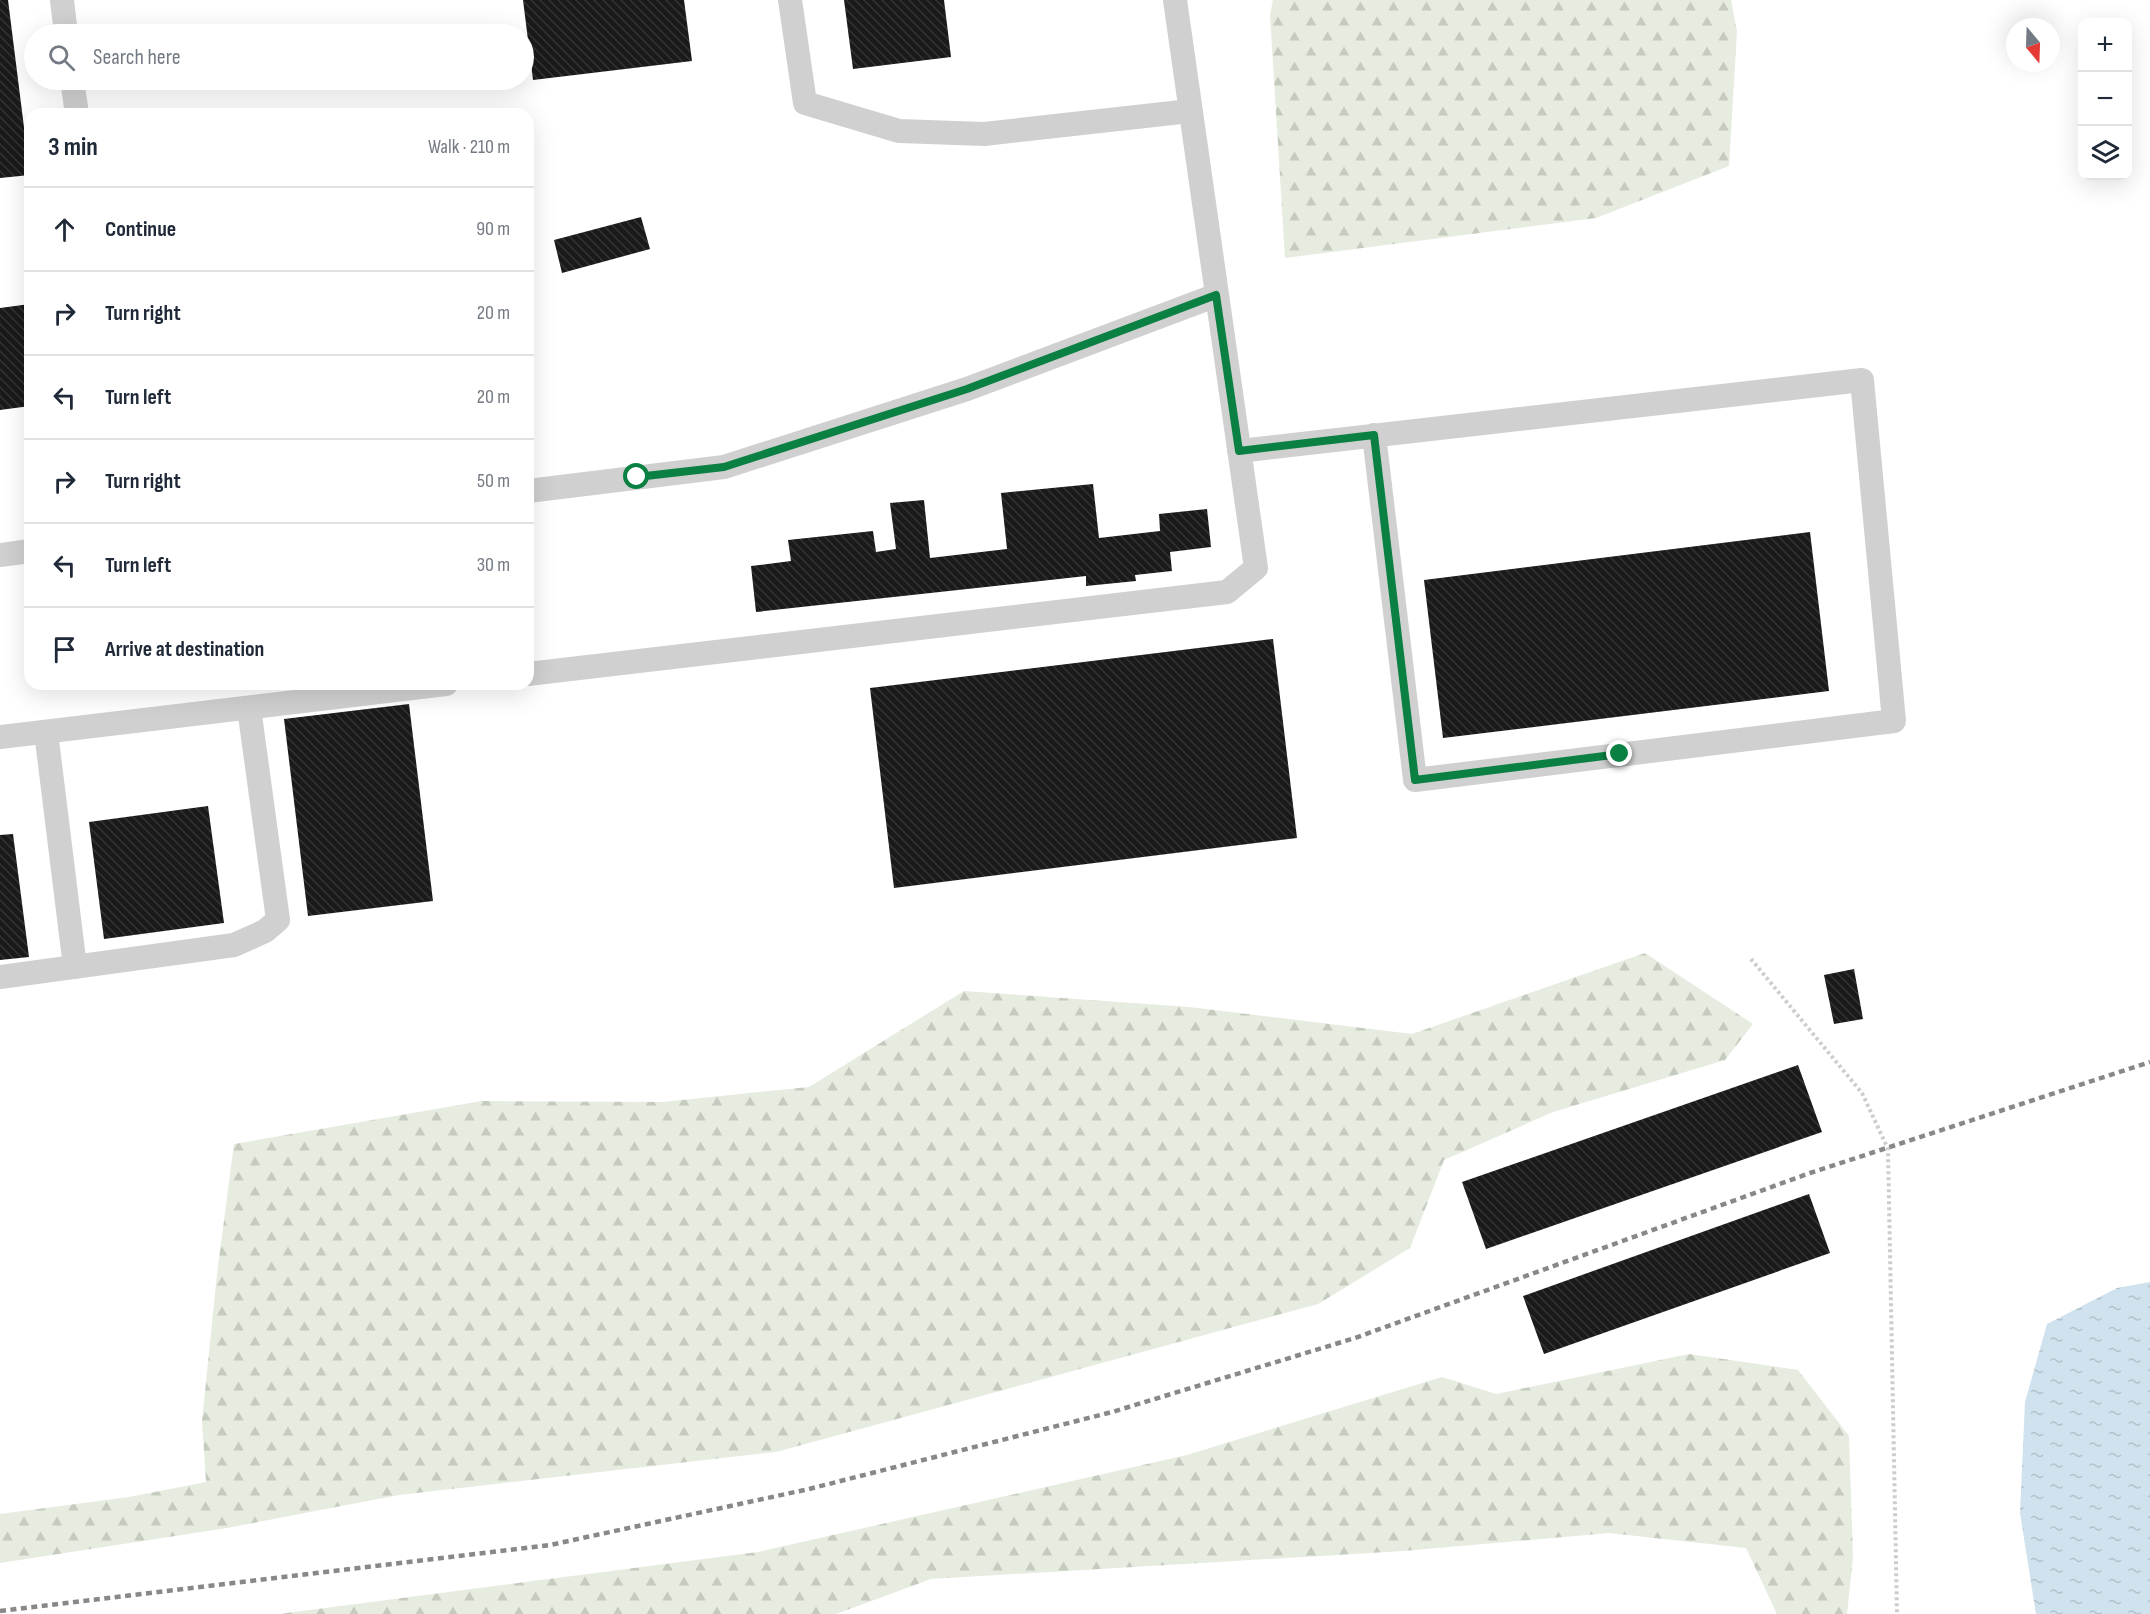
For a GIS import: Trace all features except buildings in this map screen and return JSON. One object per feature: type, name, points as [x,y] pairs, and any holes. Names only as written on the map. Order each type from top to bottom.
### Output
[{"type":"lane","points":[[62,0],[65,24]]},
{"type":"lane","points":[[790,0],[806,103],[899,131],[984,134],[1191,111]]},
{"type":"lane","points":[[534,673],[1227,592],[1256,568],[1174,0]]},
{"type":"lane","points":[[73,90],[75,108]]},
{"type":"lane","points":[[534,490],[724,467],[967,389],[1216,295]]},
{"type":"lane","points":[[1239,451],[1374,435],[1862,380],[1894,721],[1415,780],[1374,435]]},
{"type":"lane","points":[[0,555],[24,552]]},
{"type":"lane","points":[[0,737],[397,690]]},
{"type":"lane","points":[[0,978],[234,945],[265,931],[278,920],[249,708]]},
{"type":"lane","points":[[46,732],[75,967]]},
{"type":"path","points":[[1751,958],[1862,1093],[1888,1149],[1897,1614]]},
{"type":"green space","points":[[1273,0],[1731,0],[1737,31],[1729,166],[1596,218],[1285,258],[1270,15]]},
{"type":"green space","points":[[1645,953],[1753,1024],[1725,1060],[1553,1112],[1444,1160],[1410,1248],[1318,1304],[776,1452],[399,1495],[227,1528],[0,1563],[0,1514],[129,1497],[206,1482],[202,1421],[217,1274],[234,1144],[482,1101],[663,1102],[809,1087],[964,991],[1189,1007],[1412,1034]]},
{"type":"green space","points":[[1689,1354],[1798,1370],[1849,1436],[1853,1557],[1847,1614],[1777,1614],[1746,1548],[1609,1533],[1403,1551],[931,1579],[836,1614],[279,1614],[758,1552],[1187,1455],[1442,1377],[1496,1394]]},
{"type":"water","points":[[2150,1282],[2150,1614],[2036,1614],[2020,1513],[2025,1402],[2047,1324],[2117,1288]]},
{"type":"railway","points":[[0,1611],[550,1545],[809,1489],[1112,1412],[1355,1338],[1810,1173],[2150,1062]]},
{"type":"route","points":[[637,477],[724,467],[967,389],[1216,295],[1239,451],[1374,435],[1415,780],[1620,754]]}]
